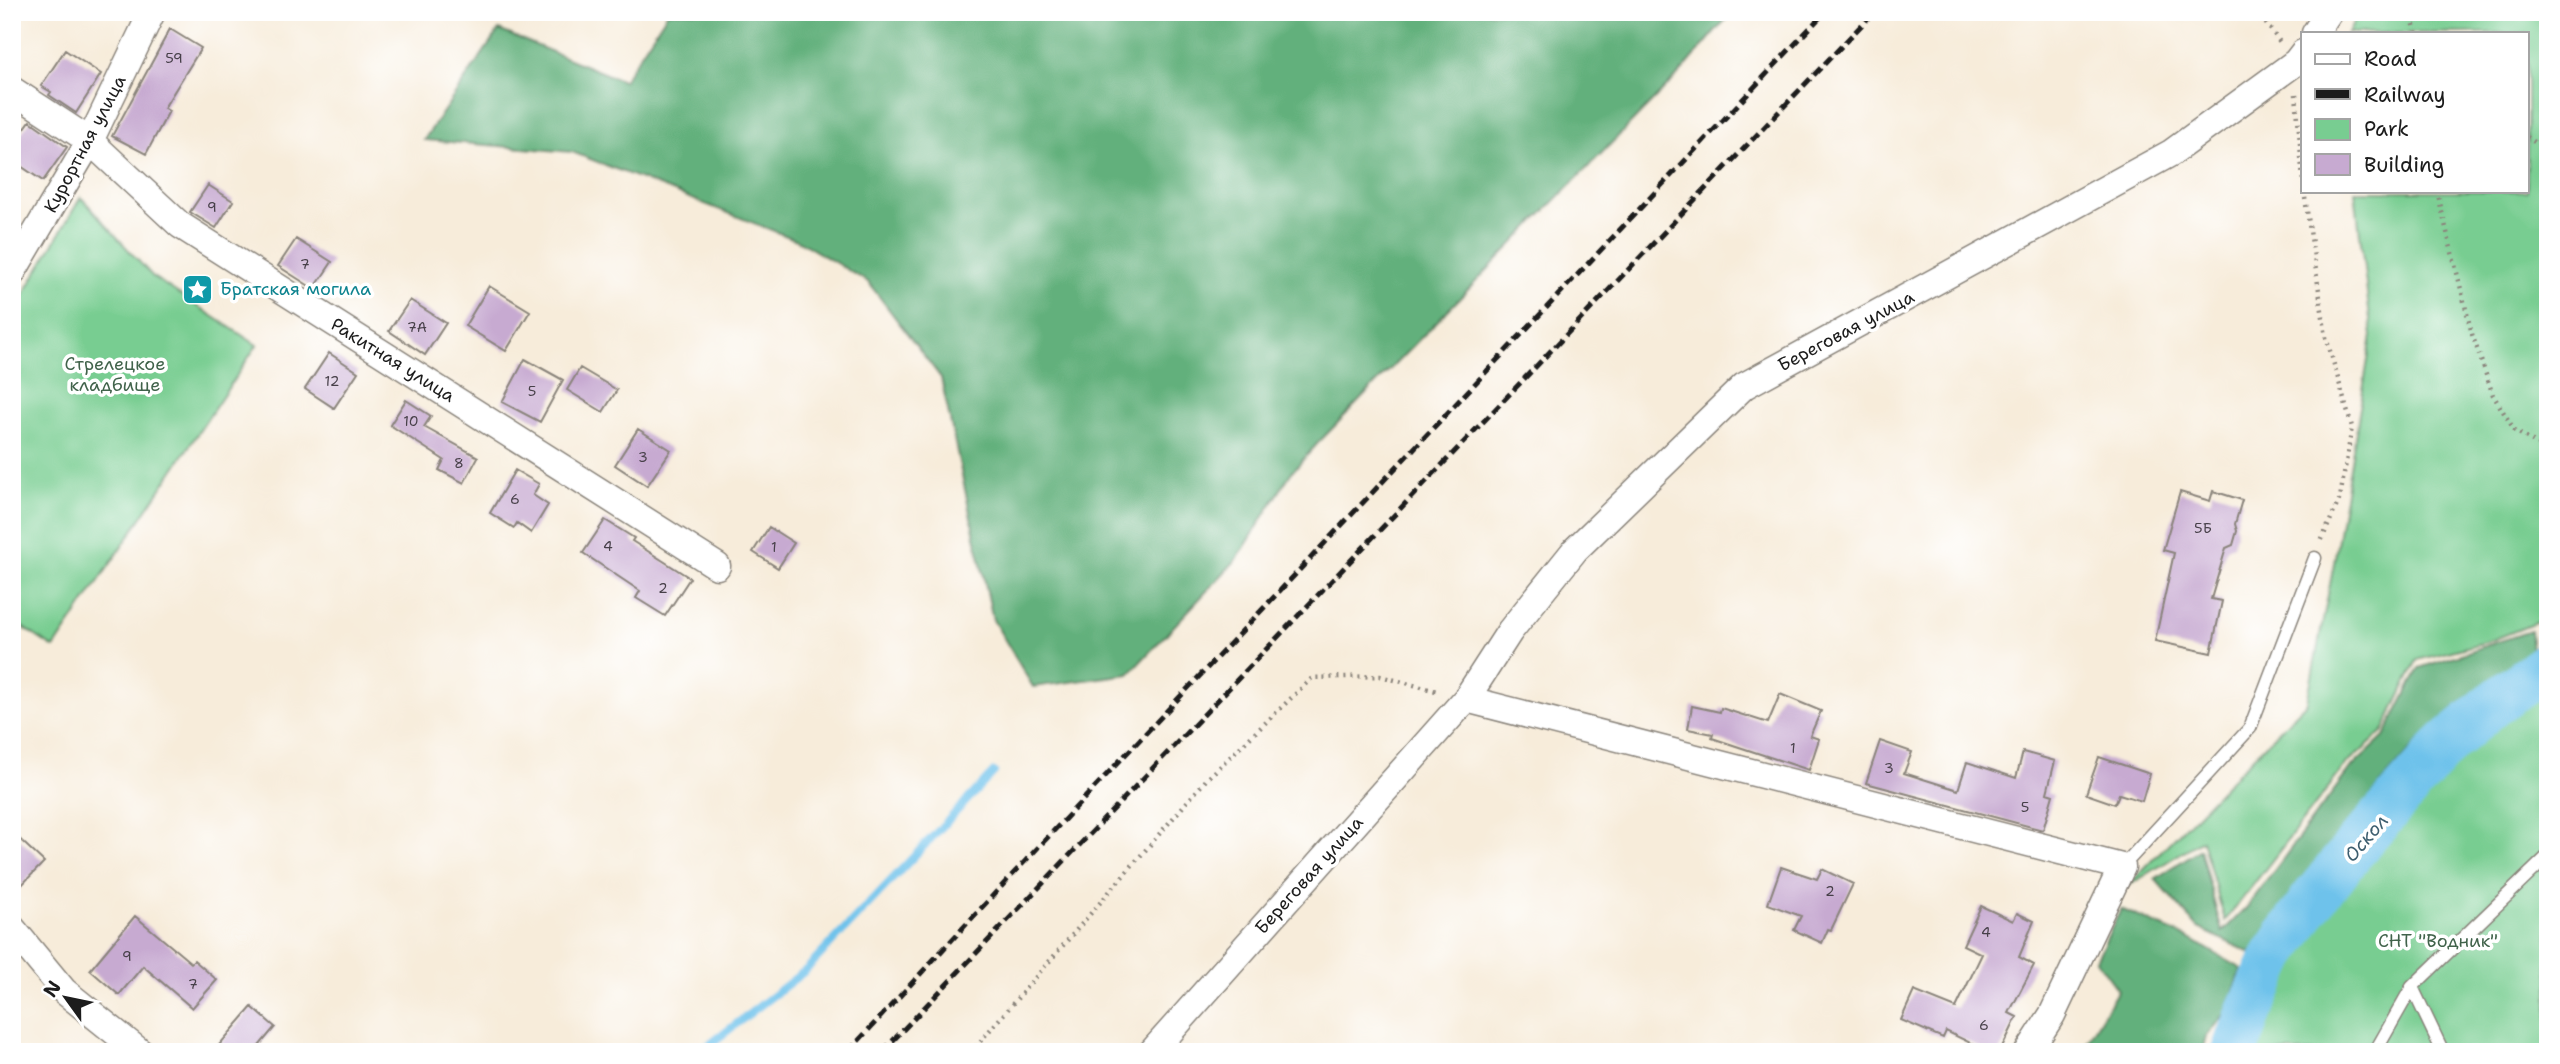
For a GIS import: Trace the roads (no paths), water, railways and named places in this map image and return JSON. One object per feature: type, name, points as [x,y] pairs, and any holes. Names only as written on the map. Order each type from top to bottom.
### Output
[{"type":"street","name":"Курортная улица","points":[[12,273],[90,141],[152,12]]},
{"type":"street","points":[[2316,32],[2329,12]]},
{"type":"street","name":"Береговая улица","points":[[1152,1052],[1466,699],[1510,631],[1575,550],[1744,386],[2171,153],[2300,58]]},
{"type":"street","name":"Ракитная улица","points":[[12,90],[90,141],[180,225],[717,566]]},
{"type":"street","points":[[1466,699],[2122,867],[2052,1015],[2028,1052]]},
{"type":"street","points":[[12,928],[64,991],[140,1052]]},
{"type":"lane","points":[[2122,867],[2250,728],[2315,558]]},
{"type":"lane","points":[[2375,1052],[2413,987],[2548,856]]},
{"type":"lane","points":[[2413,987],[2444,1052]]},
{"type":"waterway","name":"Оскол","points":[[2235,1052],[2250,1010],[2275,955],[2313,899],[2448,742],[2492,705],[2548,664]]},
{"type":"waterway","points":[[700,1052],[806,970],[994,772]]},
{"type":"railway","points":[[848,1052],[1825,12]]},
{"type":"railway","points":[[882,1052],[1874,12]]},
{"type":"place","name":"Братская могила","points":[[197,289]]},
{"type":"park label","name":"Стрелецкое кладбище","points":[[115,374]]},
{"type":"park label","name":"СНТ \"Водник\"","points":[[2438,941]]}]
